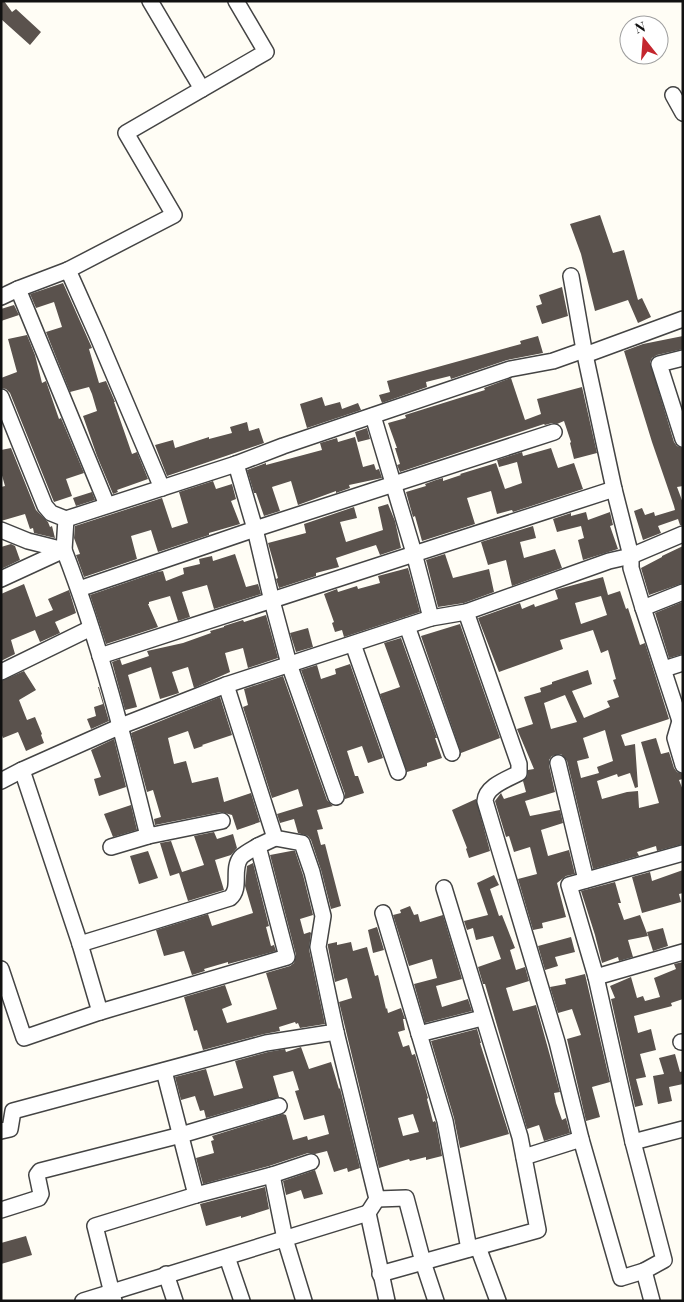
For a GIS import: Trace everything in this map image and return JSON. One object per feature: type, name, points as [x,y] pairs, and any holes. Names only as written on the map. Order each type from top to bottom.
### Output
[{"type":"street","points":[[150,1],[202,89]]},
{"type":"street","points":[[1,298],[18,289],[68,270],[174,215],[126,133],[266,52],[236,1]]},
{"type":"street","points":[[673,95],[683,113]]},
{"type":"street","points":[[68,270],[162,488]]},
{"type":"street","points":[[571,276],[614,489],[632,556],[631,568],[681,721],[675,738],[683,765]]},
{"type":"street","points":[[18,289],[107,505]]},
{"type":"street","points":[[1,397],[45,506],[51,513],[66,519],[236,464],[510,369],[553,361],[585,352],[683,319]]},
{"type":"street","points":[[683,358],[659,364],[683,439]]},
{"type":"street","points":[[373,416],[414,553],[430,618]]},
{"type":"street","points":[[79,589],[255,529],[554,432]]},
{"type":"street","points":[[236,464],[255,529],[289,664],[336,797]]},
{"type":"street","points":[[100,656],[614,489]]},
{"type":"street","points":[[66,519],[64,550],[79,589],[121,726],[148,836]]},
{"type":"street","points":[[1,530],[28,541],[64,550]]},
{"type":"street","points":[[1,781],[121,726],[226,685],[430,618],[466,612],[609,561],[632,556],[683,534]]},
{"type":"street","points":[[1,579],[64,550]]},
{"type":"street","points":[[643,608],[683,592]]},
{"type":"street","points":[[466,612],[519,764],[519,773],[491,788],[485,796],[485,801],[557,1042],[581,1139],[621,1278],[644,1271],[664,1260],[633,1142],[596,977],[568,885],[683,853]]},
{"type":"street","points":[[407,626],[452,753]]},
{"type":"street","points":[[1,672],[91,628]]},
{"type":"street","points":[[352,644],[398,772]]},
{"type":"street","points":[[664,669],[683,663]]},
{"type":"street","points":[[226,685],[275,838]]},
{"type":"street","points":[[558,764],[586,880]]},
{"type":"street","points":[[22,770],[80,944],[100,1012]]},
{"type":"street","points":[[111,848],[148,836],[222,821]]},
{"type":"street","points":[[80,944],[230,898],[234,895],[237,866],[242,857],[258,846],[275,838],[302,843],[312,872],[323,916],[318,947],[336,1032],[377,1199],[368,1213],[166,1274],[113,1297],[83,1301]]},
{"type":"street","points":[[1,969],[24,1038],[100,1012],[287,957],[258,846]]},
{"type":"street","points":[[380,1274],[538,1230],[520,1137],[482,1018],[474,984],[444,888]]},
{"type":"street","points":[[382,913],[445,1121],[474,1248],[498,1301]]},
{"type":"street","points":[[596,977],[683,952]]},
{"type":"street","points":[[420,1034],[482,1018]]},
{"type":"street","points":[[1,1131],[10,1129],[13,1112],[266,1043],[336,1032]]},
{"type":"street","points":[[164,1071],[196,1195]]},
{"type":"street","points":[[1,1210],[39,1198],[41,1194],[37,1175],[40,1171],[181,1135],[279,1106]]},
{"type":"street","points":[[633,1142],[683,1129]]},
{"type":"street","points":[[524,1157],[581,1139]]},
{"type":"street","points":[[113,1297],[95,1226],[311,1162]]},
{"type":"street","points":[[272,1175],[285,1239],[304,1301]]},
{"type":"street","points":[[377,1199],[406,1198],[423,1262],[436,1301]]},
{"type":"street","points":[[368,1213],[387,1301]]},
{"type":"street","points":[[227,1257],[242,1301]]},
{"type":"street","points":[[644,1271],[652,1301]]},
{"type":"street","points":[[166,1274],[175,1301]]},
{"type":"building","points":[[1,1],[4,1],[12,12],[16,9],[41,32],[30,45],[1,19]]},
{"type":"building","points":[[600,215],[613,253],[624,250],[638,300],[642,298],[651,317],[638,323],[628,300],[595,311],[581,254],[570,224]]},
{"type":"building","points":[[63,283],[92,348],[89,349],[99,383],[106,381],[132,454],[137,452],[148,479],[117,490],[118,492],[113,494],[83,416],[97,411],[92,394],[89,387],[70,392],[46,332],[62,327],[54,302],[36,308],[30,294]]},
{"type":"building","points":[[562,287],[568,316],[542,324],[536,306],[542,304],[539,295]]},
{"type":"building","points":[[14,305],[19,315],[1,321],[1,309]]},
{"type":"building","points":[[27,335],[35,355],[42,383],[46,381],[59,419],[61,418],[84,473],[66,479],[72,496],[54,502],[10,393],[6,389],[1,388],[1,378],[17,372],[8,339]]},
{"type":"building","points":[[538,336],[543,353],[507,360],[451,379],[450,376],[426,382],[427,387],[382,403],[379,395],[390,392],[387,381],[521,344],[520,341]]},
{"type":"building","points":[[683,336],[683,349],[657,355],[650,362],[674,442],[677,446],[683,448],[683,486],[677,487],[683,503],[683,525],[680,525],[678,519],[658,526],[661,533],[643,540],[634,511],[642,508],[645,515],[654,512],[655,516],[675,510],[624,351],[643,344]]},
{"type":"building","points":[[511,378],[525,420],[541,414],[537,399],[582,387],[597,453],[574,459],[564,421],[557,424],[544,424],[400,472],[397,465],[400,464],[395,448],[397,448],[388,423],[406,418],[405,415],[485,390],[484,388]]},
{"type":"building","points":[[322,397],[325,406],[340,402],[342,409],[358,403],[361,410],[307,428],[300,404]]},
{"type":"building","points":[[247,422],[249,431],[259,428],[264,443],[167,476],[155,445],[173,440],[175,448],[209,437],[209,439],[232,433],[230,427]]},
{"type":"building","points":[[367,428],[370,439],[358,442],[355,432]]},
{"type":"building","points":[[355,437],[363,467],[374,464],[376,470],[379,469],[382,478],[349,485],[350,488],[298,505],[291,481],[272,487],[280,511],[264,516],[247,470],[266,463],[266,465],[322,450],[320,443],[337,438],[338,442]]},
{"type":"building","points":[[11,448],[36,510],[48,522],[50,527],[52,526],[55,538],[34,533],[33,528],[30,529],[25,514],[1,521],[1,487],[5,486],[1,472],[1,450]]},
{"type":"building","points":[[551,448],[558,468],[574,463],[583,489],[513,512],[512,510],[497,514],[491,491],[467,498],[475,524],[422,541],[406,492],[426,486],[425,484],[436,480],[443,478],[443,481],[496,463],[505,489],[522,483],[517,462],[499,467],[497,460],[522,452],[523,456]]},
{"type":"building","points":[[213,481],[216,489],[232,484],[236,499],[231,501],[240,524],[209,533],[209,535],[158,552],[151,530],[131,536],[137,559],[84,577],[76,555],[80,554],[74,538],[75,526],[162,498],[172,528],[188,523],[179,492]]},
{"type":"building","points":[[92,492],[95,500],[76,506],[73,498]]},
{"type":"building","points":[[388,504],[395,521],[401,548],[380,555],[376,545],[360,550],[336,558],[339,567],[316,573],[316,576],[279,588],[268,543],[306,533],[304,524],[354,507],[357,518],[340,522],[346,542],[383,530],[378,507]]},
{"type":"building","points":[[586,512],[588,520],[610,512],[613,525],[610,526],[618,549],[583,560],[578,540],[584,538],[581,526],[557,532],[553,519],[571,513],[571,516]]},
{"type":"building","points":[[533,526],[536,538],[520,542],[524,558],[555,549],[562,568],[512,586],[506,560],[488,565],[481,542]]},
{"type":"building","points":[[11,544],[15,546],[20,560],[1,569],[1,547]]},
{"type":"building","points":[[683,546],[683,583],[649,595],[641,568]]},
{"type":"building","points":[[235,554],[246,587],[258,584],[261,594],[214,609],[207,585],[182,592],[190,617],[178,621],[170,596],[149,602],[148,604],[158,627],[106,644],[90,595],[157,572],[163,571],[166,581],[184,574],[183,568],[200,564],[199,559],[212,556],[213,561]]},
{"type":"building","points":[[445,554],[453,578],[489,569],[494,592],[464,603],[438,607],[426,560]]},
{"type":"building","points":[[408,568],[420,612],[344,637],[342,630],[335,632],[332,623],[334,622],[324,594],[337,589],[338,592],[357,586],[358,589],[380,583],[378,576]]},
{"type":"building","points":[[603,577],[608,595],[620,591],[626,609],[628,608],[640,645],[645,643],[669,719],[621,735],[625,746],[635,744],[638,787],[635,788],[630,773],[618,777],[617,774],[597,781],[602,799],[638,791],[639,808],[659,803],[641,742],[656,738],[661,754],[669,752],[674,768],[677,772],[683,774],[683,779],[679,780],[683,790],[683,844],[657,851],[656,846],[637,852],[639,856],[593,869],[567,761],[561,754],[552,756],[549,760],[549,765],[555,792],[525,801],[530,816],[560,810],[563,823],[541,830],[548,856],[569,850],[575,874],[566,876],[557,883],[566,917],[542,923],[543,928],[533,930],[518,879],[537,874],[530,847],[514,852],[509,836],[506,837],[495,801],[501,793],[504,799],[526,792],[523,781],[527,777],[528,770],[534,769],[517,729],[533,724],[524,697],[541,692],[540,688],[552,684],[552,682],[588,670],[592,684],[572,691],[584,718],[610,707],[607,701],[619,697],[613,680],[616,679],[608,650],[601,653],[593,630],[560,640],[563,649],[499,672],[478,618],[520,603],[522,609],[534,604],[535,607],[558,599],[555,590]],"holes":[[[601,596],[607,615],[581,624],[575,603]],[[565,695],[577,722],[551,729],[544,703]],[[605,730],[613,761],[597,767],[599,773],[581,778],[577,761],[589,758],[583,738]]]},
{"type":"building","points":[[24,584],[36,617],[53,610],[48,599],[69,590],[76,613],[55,622],[60,633],[40,642],[35,630],[11,640],[15,654],[1,661],[1,594]]},
{"type":"building","points":[[682,602],[683,654],[669,658],[655,613]]},
{"type":"building","points":[[266,615],[278,658],[248,668],[243,648],[225,653],[230,672],[194,688],[188,667],[172,672],[179,693],[160,699],[151,667],[128,675],[137,707],[125,710],[112,662],[120,659],[122,665],[149,656],[147,651],[183,643],[224,626]]},
{"type":"building","points":[[460,624],[500,738],[461,753],[421,636]]},
{"type":"building","points":[[308,628],[313,647],[296,652],[290,633]]},
{"type":"building","points":[[401,638],[437,738],[435,738],[442,758],[427,763],[427,766],[407,772],[380,694],[400,687],[384,643]]},
{"type":"building","points":[[350,664],[383,758],[368,763],[362,746],[347,751],[355,776],[358,776],[364,793],[345,799],[345,794],[301,670],[317,665],[321,679],[336,674],[335,669]]},
{"type":"building","points":[[24,671],[36,690],[19,700],[27,720],[35,717],[44,743],[26,751],[18,732],[3,738],[1,733],[1,681]]},
{"type":"building","points":[[283,676],[327,800],[333,806],[317,810],[323,829],[317,830],[321,845],[325,844],[341,906],[331,909],[311,840],[308,836],[298,833],[294,819],[280,823],[277,814],[303,806],[298,789],[272,798],[243,707],[248,705],[244,689]]},
{"type":"building","points":[[98,687],[109,721],[91,729],[87,719],[96,716],[94,707],[103,704]]},
{"type":"building","points":[[220,697],[232,735],[194,749],[188,731],[168,738],[174,764],[186,761],[192,783],[218,777],[224,802],[251,793],[260,822],[237,830],[232,815],[221,812],[155,825],[154,819],[161,817],[153,790],[147,792],[131,733]]},
{"type":"building","points":[[114,739],[126,787],[99,796],[94,779],[101,777],[91,750]]},
{"type":"building","points":[[476,799],[490,851],[469,858],[452,810]]},
{"type":"building","points":[[131,805],[137,830],[113,837],[104,814]]},
{"type":"building","points":[[214,832],[217,839],[233,834],[237,848],[231,855],[215,860],[224,890],[188,901],[179,873],[170,876],[160,843],[171,841],[182,872],[204,865],[194,836]]},
{"type":"building","points":[[148,851],[158,878],[139,884],[130,856]]},
{"type":"building","points":[[295,851],[313,915],[300,919],[304,934],[311,933],[309,949],[325,1024],[300,1028],[298,1023],[296,1024],[295,1022],[279,1027],[280,1031],[203,1050],[197,1030],[194,1031],[184,997],[225,985],[232,1005],[222,1009],[227,1023],[277,1009],[266,973],[290,966],[294,963],[296,955],[270,855]]},
{"type":"building","points":[[253,863],[269,926],[266,927],[271,946],[274,945],[276,951],[228,964],[228,962],[204,969],[205,971],[192,975],[184,951],[164,956],[156,930],[208,914],[212,926],[253,913],[245,886],[247,866]]},
{"type":"building","points":[[683,870],[683,893],[679,894],[681,902],[642,913],[632,877],[650,872],[652,881]]},
{"type":"building","points":[[494,875],[499,885],[490,889],[499,916],[502,915],[515,948],[510,950],[516,970],[525,967],[529,981],[506,988],[513,1011],[536,1005],[560,1092],[554,1093],[556,1103],[562,1120],[566,1118],[570,1133],[544,1141],[539,1125],[527,1129],[485,984],[483,984],[478,967],[501,959],[493,936],[476,940],[473,928],[467,930],[464,921],[488,915],[477,883]]},
{"type":"building","points":[[615,882],[621,903],[618,903],[624,920],[640,915],[648,936],[628,940],[633,957],[619,961],[618,957],[602,963],[581,891]]},
{"type":"building","points":[[410,906],[414,915],[418,914],[420,922],[443,915],[462,979],[436,986],[442,1007],[468,999],[472,1011],[425,1023],[414,984],[437,978],[432,959],[409,966],[393,915],[401,913],[400,910]]},
{"type":"building","points":[[377,927],[384,950],[373,953],[368,930]]},
{"type":"building","points":[[663,928],[668,946],[653,951],[647,932]]},
{"type":"building","points":[[571,937],[575,952],[555,957],[558,966],[545,970],[538,946]]},
{"type":"building","points":[[337,942],[337,945],[351,942],[353,951],[367,947],[375,976],[378,975],[388,1013],[401,1008],[405,1019],[403,1019],[405,1030],[398,1032],[403,1047],[409,1045],[412,1055],[415,1054],[433,1122],[435,1121],[436,1123],[442,1156],[426,1160],[426,1157],[410,1161],[409,1159],[379,1168],[339,1002],[352,998],[347,978],[335,982],[328,944]],"holes":[[[413,1114],[419,1132],[403,1136],[398,1118]]]},
{"type":"building","points":[[683,962],[683,999],[671,1003],[672,1006],[634,1016],[638,1033],[651,1029],[656,1050],[640,1054],[646,1077],[636,1079],[643,1105],[635,1107],[611,999],[615,998],[610,986],[631,977],[637,998],[643,996],[645,1001],[660,997],[654,978],[676,969],[674,964]]},
{"type":"building","points":[[585,974],[610,1082],[592,1087],[600,1117],[586,1121],[567,1039],[581,1035],[572,1009],[558,1013],[550,987],[566,984],[565,979]]},
{"type":"building","points":[[477,1029],[509,1134],[460,1148],[454,1118],[431,1041]]},
{"type":"building","points":[[301,1047],[309,1069],[331,1062],[340,1088],[360,1168],[348,1172],[347,1168],[334,1172],[327,1151],[315,1154],[308,1153],[203,1184],[196,1158],[214,1153],[211,1141],[214,1140],[212,1136],[283,1114],[286,1115],[293,1140],[307,1136],[308,1140],[329,1134],[324,1115],[304,1120],[295,1091],[299,1090],[293,1071],[273,1076],[279,1097],[206,1118],[204,1110],[200,1111],[195,1096],[181,1100],[175,1077],[206,1069],[214,1096],[243,1088],[235,1061],[268,1052],[285,1049],[286,1052]]},
{"type":"building","points":[[675,1054],[680,1072],[683,1071],[683,1084],[669,1087],[672,1101],[658,1104],[653,1076],[664,1074],[659,1058]]},
{"type":"building","points":[[315,1170],[323,1194],[304,1199],[301,1190],[286,1195],[283,1181]]},
{"type":"building","points":[[265,1187],[269,1209],[206,1226],[200,1204]]},
{"type":"building","points":[[26,1236],[32,1255],[1,1264],[1,1243]]}]
